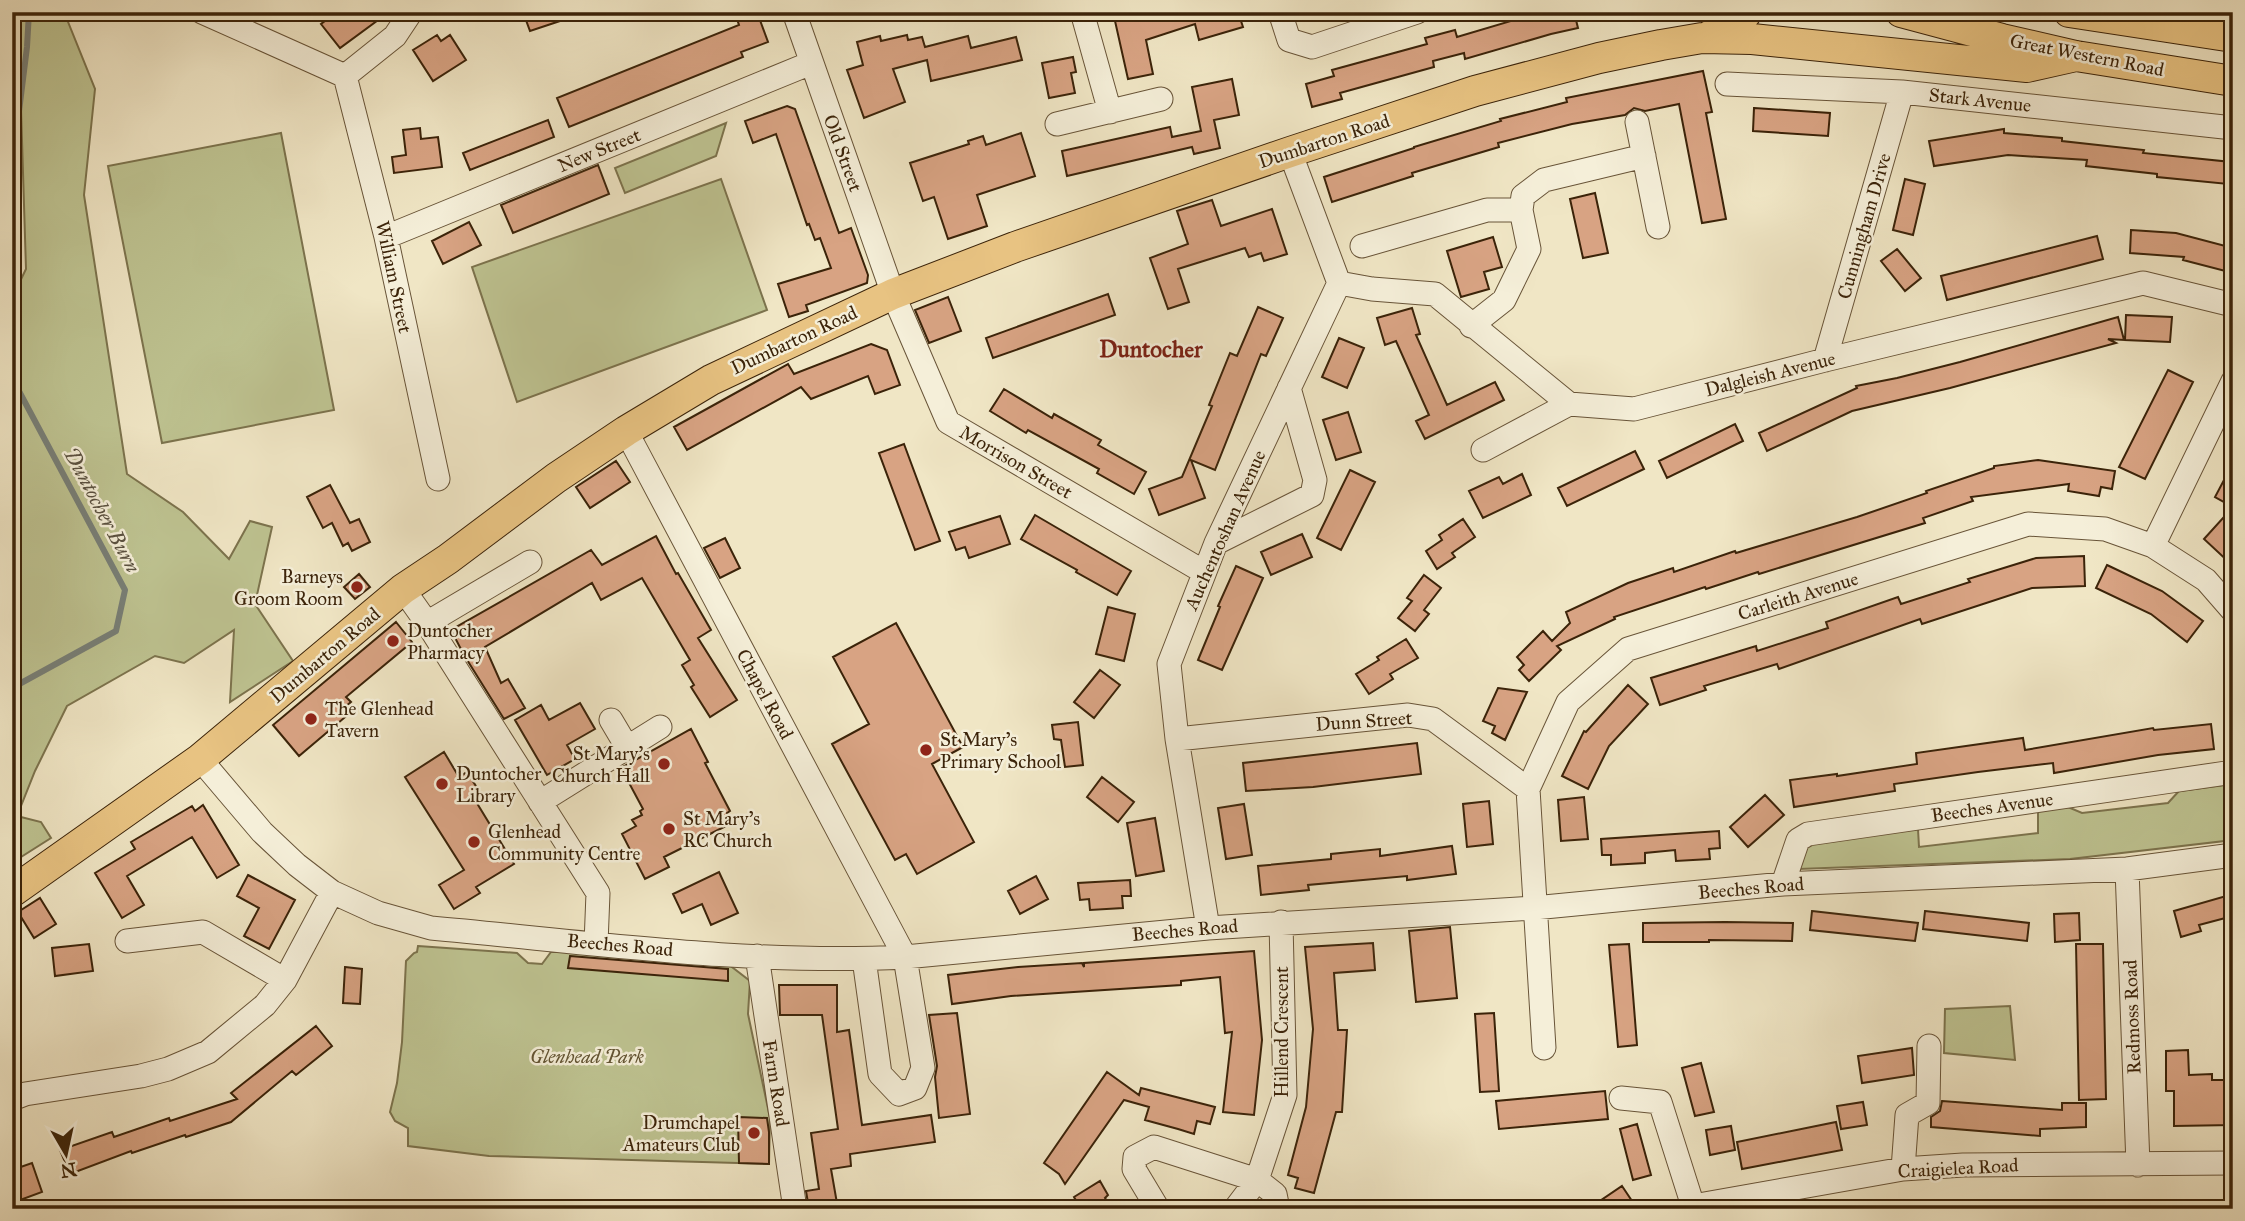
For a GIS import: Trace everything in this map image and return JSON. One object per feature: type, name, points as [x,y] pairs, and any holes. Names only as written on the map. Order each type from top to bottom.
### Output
[{"type":"main road","points":[[1703,38],[1729,28],[1739,22],[1747,12]]},
{"type":"main road","name":"Great Western Road","points":[[1901,12],[2076,56],[2233,81]]},
{"type":"main road","name":"Great Western Road","points":[[2068,12],[2233,37]]},
{"type":"main road","points":[[1703,38],[1752,39],[2027,67],[2076,56]]},
{"type":"main road","name":"Dumbarton Road","points":[[12,892],[200,759],[403,589],[448,559],[556,478],[710,380],[893,294],[1015,247],[1290,152],[1475,91],[1599,58],[1703,38]]},
{"type":"street","points":[[202,12],[345,76],[395,36],[411,12]]},
{"type":"street","points":[[1082,12],[1110,112]]},
{"type":"street","points":[[1280,12],[1289,40],[1312,47],[1383,18],[1417,12]]},
{"type":"street","name":"Old Street","points":[[796,13],[811,63],[893,294]]},
{"type":"street","name":"New Street","points":[[387,237],[811,63]]},
{"type":"street","name":"William Street","points":[[345,76],[387,237],[438,479]]},
{"type":"street","name":"Stark Avenue","points":[[1727,85],[1902,92],[2233,128]]},
{"type":"street","name":"Cunningham Drive","points":[[1825,360],[1902,92]]},
{"type":"street","points":[[1057,124],[1161,99]]},
{"type":"street","points":[[1637,122],[1658,227]]},
{"type":"street","points":[[1290,152],[1339,283],[1372,289],[1434,294],[1569,404],[1483,450]]},
{"type":"street","points":[[1471,326],[1504,300],[1529,249],[1521,210],[1523,195],[1544,180],[1644,156]]},
{"type":"street","points":[[1362,246],[1487,210],[1521,210]]},
{"type":"street","name":"Auchentoshan Avenue","points":[[1208,928],[1177,739],[1169,664],[1216,543],[1339,283]]},
{"type":"street","name":"Dalgleish Avenue","points":[[1569,404],[1634,409],[2143,284],[2233,305]]},
{"type":"street","name":"Morrison Street","points":[[893,294],[948,422],[1204,572]]},
{"type":"street","points":[[2153,547],[2233,382]]},
{"type":"street","points":[[1216,543],[1312,495],[1315,480],[1289,388]]},
{"type":"street","name":"Chapel Road","points":[[626,431],[905,957],[923,1068],[915,1087],[899,1094],[880,1074],[864,959]]},
{"type":"street","name":"Carleith Avenue","points":[[1544,1048],[1528,789],[1567,702],[1628,649],[2028,524],[2105,529],[2153,547],[2207,580],[2233,611]]},
{"type":"street","points":[[427,623],[530,562]]},
{"type":"street","points":[[403,589],[598,893],[596,944]]},
{"type":"street","name":"Dunn Street","points":[[1177,739],[1408,715],[1433,719],[1528,789]]},
{"type":"street","points":[[611,720],[627,747]]},
{"type":"street","points":[[540,802],[660,727]]},
{"type":"street","name":"Beeches Road","points":[[200,759],[262,832],[297,865],[332,892],[379,913],[431,928],[757,956],[864,959],[905,957],[1280,922],[1534,908],[1783,884],[2127,869],[2233,855]]},
{"type":"street","name":"Beeches Avenue","points":[[1783,884],[1798,840],[1808,834],[2233,772]]},
{"type":"street","name":"Redmoss Road","points":[[2127,869],[2138,1165]]},
{"type":"street","points":[[12,1099],[25,1094],[141,1076],[168,1069],[208,1052],[265,1005],[285,980],[332,892]]},
{"type":"street","name":"Hillend Crescent","points":[[1235,1209],[1257,1180],[1285,1095],[1280,922]]},
{"type":"street","points":[[127,941],[203,932],[285,980]]},
{"type":"street","name":"Farm Road","points":[[757,956],[795,1209]]},
{"type":"street","points":[[1903,1169],[1907,1115],[1928,1103],[1929,1046]]},
{"type":"street","points":[[1621,1098],[1660,1102],[1690,1207]]},
{"type":"street","points":[[1158,1209],[1134,1169],[1135,1157],[1153,1147],[1257,1180],[1275,1195],[1278,1209]]},
{"type":"street","name":"Craigielea Road","points":[[1690,1207],[1903,1169],[1963,1165],[2233,1163]]},
{"type":"green space","points":[[18,12],[64,12],[95,89],[84,195],[127,474],[183,512],[229,559],[250,521],[272,527],[255,604],[293,661],[230,702],[234,630],[184,663],[155,656],[67,706],[35,771],[17,816],[41,822],[51,838],[21,857],[12,856],[12,298],[26,269]]},
{"type":"green space","points":[[726,123],[716,156],[625,193],[615,168]]},
{"type":"green space","points":[[281,133],[334,410],[162,443],[108,166]]},
{"type":"green space","points":[[721,179],[767,310],[517,402],[472,267]]},
{"type":"green space","points":[[2233,784],[2233,840],[2070,859],[1799,869],[1803,850],[1812,843],[1918,829],[1919,847],[2038,833],[2038,809],[2068,807],[2082,813],[2168,803],[2179,791]]},
{"type":"green space","name":"Glenhead Park","points":[[418,946],[517,953],[528,963],[542,964],[551,952],[570,952],[728,964],[750,981],[748,1014],[770,1118],[769,1164],[489,1156],[408,1146],[408,1128],[395,1121],[390,1112],[402,1042],[406,961],[417,952]]},
{"type":"green space","points":[[2010,1006],[2015,1060],[1944,1053],[1945,1009]]},
{"type":"building","points":[[337,12],[389,12],[340,48],[321,24]]},
{"type":"building","points":[[523,12],[577,12],[578,15],[530,31]]},
{"type":"building","points":[[757,12],[768,42],[741,52],[743,57],[569,127],[557,98],[739,25],[737,19]]},
{"type":"building","points":[[1113,12],[1238,12],[1243,27],[1199,40],[1195,24],[1146,40],[1153,74],[1128,79]]},
{"type":"building","points":[[1541,12],[1574,12],[1578,28],[1465,59],[1464,53],[1433,61],[1434,67],[1340,93],[1342,99],[1312,107],[1306,84],[1334,76],[1332,70],[1427,44],[1425,38],[1455,30],[1457,37]]},
{"type":"building","points":[[437,35],[441,41],[450,35],[466,60],[433,81],[413,50]]},
{"type":"building","points":[[907,35],[908,40],[922,37],[925,47],[968,36],[971,48],[1016,37],[1022,60],[931,81],[927,60],[893,69],[905,102],[864,118],[847,70],[863,65],[857,42],[880,36],[881,41]]},
{"type":"building","points":[[1073,57],[1076,72],[1071,73],[1075,93],[1049,98],[1042,63]]},
{"type":"building","points":[[1703,71],[1712,112],[1706,113],[1726,219],[1702,223],[1679,104],[1645,111],[1634,108],[1625,115],[1572,124],[1498,143],[1499,147],[1412,173],[1413,176],[1332,202],[1324,177],[1501,121],[1500,119],[1567,102],[1566,98]]},
{"type":"building","points":[[1232,79],[1239,115],[1214,120],[1220,148],[1194,154],[1192,147],[1067,176],[1062,151],[1170,127],[1172,137],[1201,131],[1192,87]]},
{"type":"building","points":[[787,106],[795,109],[839,233],[851,228],[868,275],[867,283],[806,305],[808,311],[789,317],[778,284],[831,268],[820,238],[815,240],[809,224],[807,225],[776,134],[753,143],[745,121]]},
{"type":"building","points":[[1754,108],[1830,113],[1828,136],[1753,131]]},
{"type":"building","points":[[548,120],[554,137],[470,170],[463,153]]},
{"type":"building","points":[[420,128],[421,139],[438,137],[442,167],[394,173],[392,157],[406,155],[403,130]]},
{"type":"building","points":[[2004,129],[2004,133],[2062,138],[2062,141],[2144,150],[2143,153],[2231,162],[2228,184],[2086,166],[2087,160],[2008,155],[1934,166],[1929,141]]},
{"type":"building","points":[[1021,133],[1035,176],[977,195],[987,226],[948,239],[934,197],[923,201],[910,163],[969,144],[968,141],[983,136],[986,145]]},
{"type":"building","points":[[598,165],[609,194],[513,233],[501,205]]},
{"type":"building","points":[[1905,179],[1925,184],[1913,235],[1893,230]]},
{"type":"building","points":[[1595,193],[1608,253],[1583,258],[1570,199]]},
{"type":"building","points":[[1212,200],[1221,226],[1272,209],[1287,254],[1264,261],[1261,253],[1249,257],[1245,248],[1178,269],[1189,302],[1168,309],[1150,258],[1188,244],[1177,211]]},
{"type":"building","points":[[469,222],[481,245],[443,264],[432,241]]},
{"type":"building","points":[[2131,230],[2176,233],[2233,248],[2233,273],[2183,260],[2184,257],[2130,253]]},
{"type":"building","points":[[2097,236],[2103,259],[1947,300],[1941,276]]},
{"type":"building","points":[[1493,237],[1502,267],[1484,272],[1489,289],[1461,297],[1447,251]]},
{"type":"building","points":[[1897,249],[1921,278],[1905,291],[1881,261]]},
{"type":"building","points":[[1108,294],[1115,315],[993,358],[986,338]]},
{"type":"building","points":[[948,297],[961,331],[929,343],[915,310]]},
{"type":"building","points":[[1258,307],[1283,318],[1266,356],[1261,354],[1215,470],[1191,460],[1205,498],[1159,515],[1149,489],[1182,477],[1212,406],[1209,405],[1230,353],[1237,356]]},
{"type":"building","points":[[1412,308],[1420,334],[1416,335],[1447,405],[1495,382],[1504,400],[1425,439],[1416,421],[1429,415],[1396,341],[1385,345],[1377,318]]},
{"type":"building","points":[[2126,315],[2172,317],[2170,342],[2125,340]]},
{"type":"building","points":[[2118,317],[2124,340],[2108,339],[2116,343],[1950,388],[1852,411],[1767,451],[1759,433],[1857,388],[1856,386],[1960,362]]},
{"type":"building","points":[[1339,338],[1364,348],[1347,388],[1322,377]]},
{"type":"building","points":[[871,344],[887,350],[900,385],[875,394],[868,376],[811,399],[801,387],[687,450],[674,427],[788,364],[794,374]]},
{"type":"building","points":[[2168,370],[2193,382],[2145,479],[2119,467]]},
{"type":"building","points":[[1004,389],[1052,418],[1054,414],[1101,440],[1098,445],[1146,472],[1134,494],[1097,473],[1099,469],[1028,430],[1026,433],[990,411]]},
{"type":"building","points":[[1348,412],[1361,452],[1336,460],[1323,420]]},
{"type":"building","points":[[1735,424],[1743,441],[1667,478],[1659,461]]},
{"type":"building","points":[[904,444],[940,541],[915,550],[879,453]]},
{"type":"building","points":[[1635,451],[1644,469],[1567,506],[1558,488]]},
{"type":"building","points":[[2038,460],[2115,471],[2112,489],[2101,487],[2099,496],[2068,491],[2069,484],[1971,497],[1973,501],[1923,518],[1925,523],[1759,574],[1758,572],[1706,589],[1705,587],[1614,617],[1615,619],[1557,646],[1561,650],[1529,681],[1519,670],[1524,665],[1517,657],[1543,631],[1552,641],[1570,623],[1566,612],[1628,583],[1673,568],[1674,572],[1735,551],[1736,553],[1857,517],[1994,466]]},
{"type":"building","points":[[616,461],[630,482],[590,508],[576,487]]},
{"type":"building","points":[[2233,463],[2233,507],[2215,497]]},
{"type":"building","points":[[1350,470],[1375,482],[1341,550],[1317,538]]},
{"type":"building","points":[[1522,474],[1531,495],[1483,518],[1469,491],[1499,477],[1503,484]]},
{"type":"building","points":[[330,485],[350,523],[359,519],[370,542],[352,551],[348,543],[343,546],[332,523],[323,528],[307,497]]},
{"type":"building","points":[[2233,507],[2233,566],[2204,539]]},
{"type":"building","points":[[1035,515],[1131,571],[1117,595],[1021,539]]},
{"type":"building","points":[[1000,516],[1010,544],[969,558],[965,547],[956,550],[949,532]]},
{"type":"building","points":[[1463,519],[1475,537],[1452,553],[1455,557],[1437,569],[1426,551],[1442,540],[1439,535]]},
{"type":"building","points":[[1302,534],[1312,557],[1271,575],[1261,552]]},
{"type":"building","points":[[656,536],[711,630],[698,638],[737,700],[710,717],[691,687],[694,685],[682,665],[690,660],[642,578],[601,600],[592,583],[485,647],[501,683],[508,679],[525,708],[504,719],[451,630],[591,550],[602,565]]},
{"type":"building","points":[[725,538],[740,568],[720,578],[704,548]]},
{"type":"building","points":[[2084,556],[2085,586],[2032,588],[1922,624],[1920,619],[1779,669],[1777,664],[1704,686],[1706,690],[1660,705],[1651,678],[1756,646],[1757,651],[1828,628],[1826,622],[1898,597],[1901,604],[2036,558]]},
{"type":"building","points":[[2107,565],[2162,591],[2203,621],[2187,642],[2151,614],[2096,588]]},
{"type":"building","points":[[1236,566],[1263,578],[1222,670],[1198,660]]},
{"type":"building","name":"Barneys Groom Room","points":[[359,574],[370,587],[355,599],[344,587]]},
{"type":"building","points":[[1424,575],[1441,588],[1424,610],[1429,614],[1415,631],[1398,618],[1412,601],[1407,598]]},
{"type":"building","points":[[1108,607],[1135,614],[1124,661],[1096,654]]},
{"type":"building","name":"The Glenhead Tavern","points":[[396,622],[412,642],[346,697],[351,702],[345,707],[350,713],[299,756],[273,725]]},
{"type":"building","points":[[896,623],[963,747],[932,764],[974,842],[917,874],[906,854],[895,860],[832,744],[869,724],[833,657]]},
{"type":"building","points":[[1406,639],[1418,658],[1390,674],[1393,679],[1369,694],[1356,674]]},
{"type":"building","points":[[1100,670],[1120,685],[1094,718],[1074,702]]},
{"type":"building","points":[[1628,685],[1648,704],[1609,746],[1588,789],[1562,776],[1584,731],[1586,732]]},
{"type":"building","points":[[1498,688],[1527,692],[1505,740],[1492,733],[1495,726],[1483,721]]},
{"type":"building","points":[[580,703],[595,729],[567,745],[575,759],[547,775],[515,720],[541,705],[549,720]]},
{"type":"building","points":[[1078,722],[1083,765],[1065,767],[1061,740],[1054,739],[1052,725]]},
{"type":"building","points":[[2211,724],[2214,749],[2158,755],[2054,773],[2053,763],[1978,772],[1894,784],[1895,791],[1794,807],[1790,780],[1917,764],[1916,753],[2023,738],[2025,750],[2153,728]]},
{"type":"building","points":[[691,729],[730,811],[727,813],[732,823],[664,857],[669,867],[645,879],[622,834],[636,826],[632,820],[642,815],[640,811],[643,809],[621,768]]},
{"type":"building","points":[[1417,743],[1421,774],[1313,787],[1246,791],[1243,763]]},
{"type":"building","name":"Glenhead Community Centre","points":[[444,752],[459,777],[467,772],[479,791],[472,795],[514,864],[476,887],[480,893],[454,909],[439,885],[464,870],[405,777]]},
{"type":"building","points":[[1102,777],[1134,802],[1118,822],[1087,797]]},
{"type":"building","points":[[1765,795],[1784,815],[1748,847],[1730,827]]},
{"type":"building","points":[[1584,797],[1588,839],[1561,841],[1558,800]]},
{"type":"building","points":[[1489,801],[1493,844],[1467,847],[1463,804]]},
{"type":"building","points":[[1244,804],[1252,855],[1226,859],[1218,808]]},
{"type":"building","points":[[203,805],[239,865],[217,878],[192,837],[127,876],[144,905],[122,918],[95,873],[135,849],[131,842],[192,806],[195,811]]},
{"type":"building","points":[[1155,818],[1164,871],[1136,876],[1127,823]]},
{"type":"building","points":[[1719,831],[1720,848],[1709,849],[1710,859],[1676,861],[1675,850],[1645,853],[1645,863],[1611,865],[1611,855],[1602,855],[1601,839]]},
{"type":"building","points":[[1452,846],[1456,874],[1407,880],[1407,876],[1308,885],[1309,890],[1261,895],[1258,866],[1331,859],[1331,854],[1380,849],[1380,856]]},
{"type":"building","points":[[719,872],[738,913],[711,925],[702,904],[682,913],[673,894]]},
{"type":"building","points":[[248,875],[295,900],[269,949],[244,936],[259,908],[237,896]]},
{"type":"building","points":[[1036,876],[1048,899],[1020,914],[1008,891]]},
{"type":"building","points":[[1130,880],[1131,896],[1122,896],[1123,908],[1090,910],[1089,899],[1080,900],[1078,883]]},
{"type":"building","points":[[2233,894],[2233,916],[2199,925],[2201,931],[2181,937],[2174,911]]},
{"type":"building","points":[[40,898],[56,924],[34,938],[18,912]]},
{"type":"building","points":[[1812,911],[1918,923],[1915,941],[1810,930]]},
{"type":"building","points":[[1925,911],[2029,923],[2027,941],[1923,929]]},
{"type":"building","points":[[2079,913],[2080,940],[2055,942],[2054,914]]},
{"type":"building","points":[[1643,923],[1793,923],[1792,941],[1643,942]]},
{"type":"building","points":[[1450,927],[1457,998],[1416,1002],[1409,931]]},
{"type":"building","points":[[1373,943],[1375,970],[1334,973],[1338,1030],[1347,1030],[1342,1112],[1336,1112],[1314,1193],[1295,1188],[1298,1178],[1288,1175],[1306,1107],[1313,1029],[1305,947]]},
{"type":"building","points":[[89,944],[93,971],[55,976],[52,948]]},
{"type":"building","points":[[1629,944],[1637,1045],[1618,1047],[1609,945]]},
{"type":"building","points":[[2076,944],[2103,944],[2106,1099],[2079,1100]]},
{"type":"building","points":[[1254,951],[1262,1040],[1254,1115],[1223,1112],[1232,1032],[1225,1033],[1220,977],[1181,981],[1181,985],[1011,996],[952,1004],[948,975],[1082,963],[1084,967],[1084,963]]},
{"type":"building","points":[[570,956],[728,969],[728,981],[568,968]]},
{"type":"building","points":[[345,967],[362,969],[360,1004],[343,1003]]},
{"type":"building","points":[[779,985],[837,985],[837,1032],[849,1030],[862,1125],[931,1115],[935,1142],[850,1154],[851,1166],[831,1169],[838,1209],[809,1209],[806,1191],[819,1189],[811,1133],[838,1129],[822,1015],[780,1015]]},
{"type":"building","points":[[957,1013],[970,1114],[939,1118],[935,1077],[937,1066],[929,1015]]},
{"type":"building","points":[[1494,1013],[1499,1091],[1480,1092],[1475,1014]]},
{"type":"building","points":[[316,1026],[332,1046],[296,1075],[292,1071],[231,1122],[132,1153],[131,1151],[70,1174],[60,1150],[112,1132],[114,1137],[237,1099],[231,1093]]},
{"type":"building","points":[[1912,1048],[1914,1075],[1862,1083],[1858,1056]]},
{"type":"building","points":[[2188,1050],[2189,1075],[2212,1074],[2212,1080],[2224,1080],[2225,1108],[2233,1108],[2233,1125],[2174,1126],[2174,1091],[2166,1091],[2166,1051]]},
{"type":"building","points":[[1701,1063],[1714,1112],[1695,1116],[1682,1068]]},
{"type":"building","points":[[1107,1072],[1139,1095],[1141,1088],[1215,1107],[1210,1124],[1197,1121],[1194,1134],[1145,1120],[1149,1107],[1124,1100],[1065,1184],[1059,1174],[1044,1163]]},
{"type":"building","points":[[1605,1091],[1608,1119],[1499,1129],[1496,1101]]},
{"type":"building","points":[[1942,1101],[2062,1110],[2062,1103],[2086,1103],[2086,1127],[2040,1129],[2040,1136],[1931,1127],[1931,1117],[1940,1111]]},
{"type":"building","points":[[1863,1102],[1867,1125],[1841,1129],[1837,1106]]},
{"type":"building","name":"Drumchapel Amateurs Club","points":[[738,1117],[767,1118],[769,1164],[739,1163]]},
{"type":"building","points":[[1836,1122],[1842,1150],[1742,1169],[1737,1142]]},
{"type":"building","points":[[1637,1124],[1651,1175],[1633,1180],[1620,1129]]},
{"type":"building","points":[[1731,1126],[1735,1150],[1710,1155],[1706,1130]]},
{"type":"building","points":[[32,1163],[42,1192],[12,1203],[12,1170]]},
{"type":"building","points":[[1100,1181],[1108,1195],[1105,1198],[1112,1209],[1081,1209],[1074,1197]]},
{"type":"building","points":[[1622,1186],[1632,1201],[1620,1209],[1588,1209]]},
{"type":"waterway","name":"Duntocher Burn","points":[[12,168],[29,12]]},
{"type":"waterway","name":"Duntocher Burn","points":[[12,378],[125,590],[116,631],[12,688]]},
{"type":"place","name":"Barneys Groom Room","points":[[357,587]]},
{"type":"place","name":"Duntocher Pharmacy","points":[[393,641]]},
{"type":"place","name":"The Glenhead Tavern","points":[[311,719]]},
{"type":"place","name":"St Mary's Primary School","points":[[926,750]]},
{"type":"place","name":"St Mary's Church Hall","points":[[664,764]]},
{"type":"place","name":"Duntocher Library","points":[[442,784]]},
{"type":"place","name":"St Mary's RC Church","points":[[669,829]]},
{"type":"place","name":"Glenhead Community Centre","points":[[474,842]]},
{"type":"place","name":"Drumchapel Amateurs Club","points":[[754,1133]]},
{"type":"district","name":"Duntocher","points":[[1151,349]]}]
